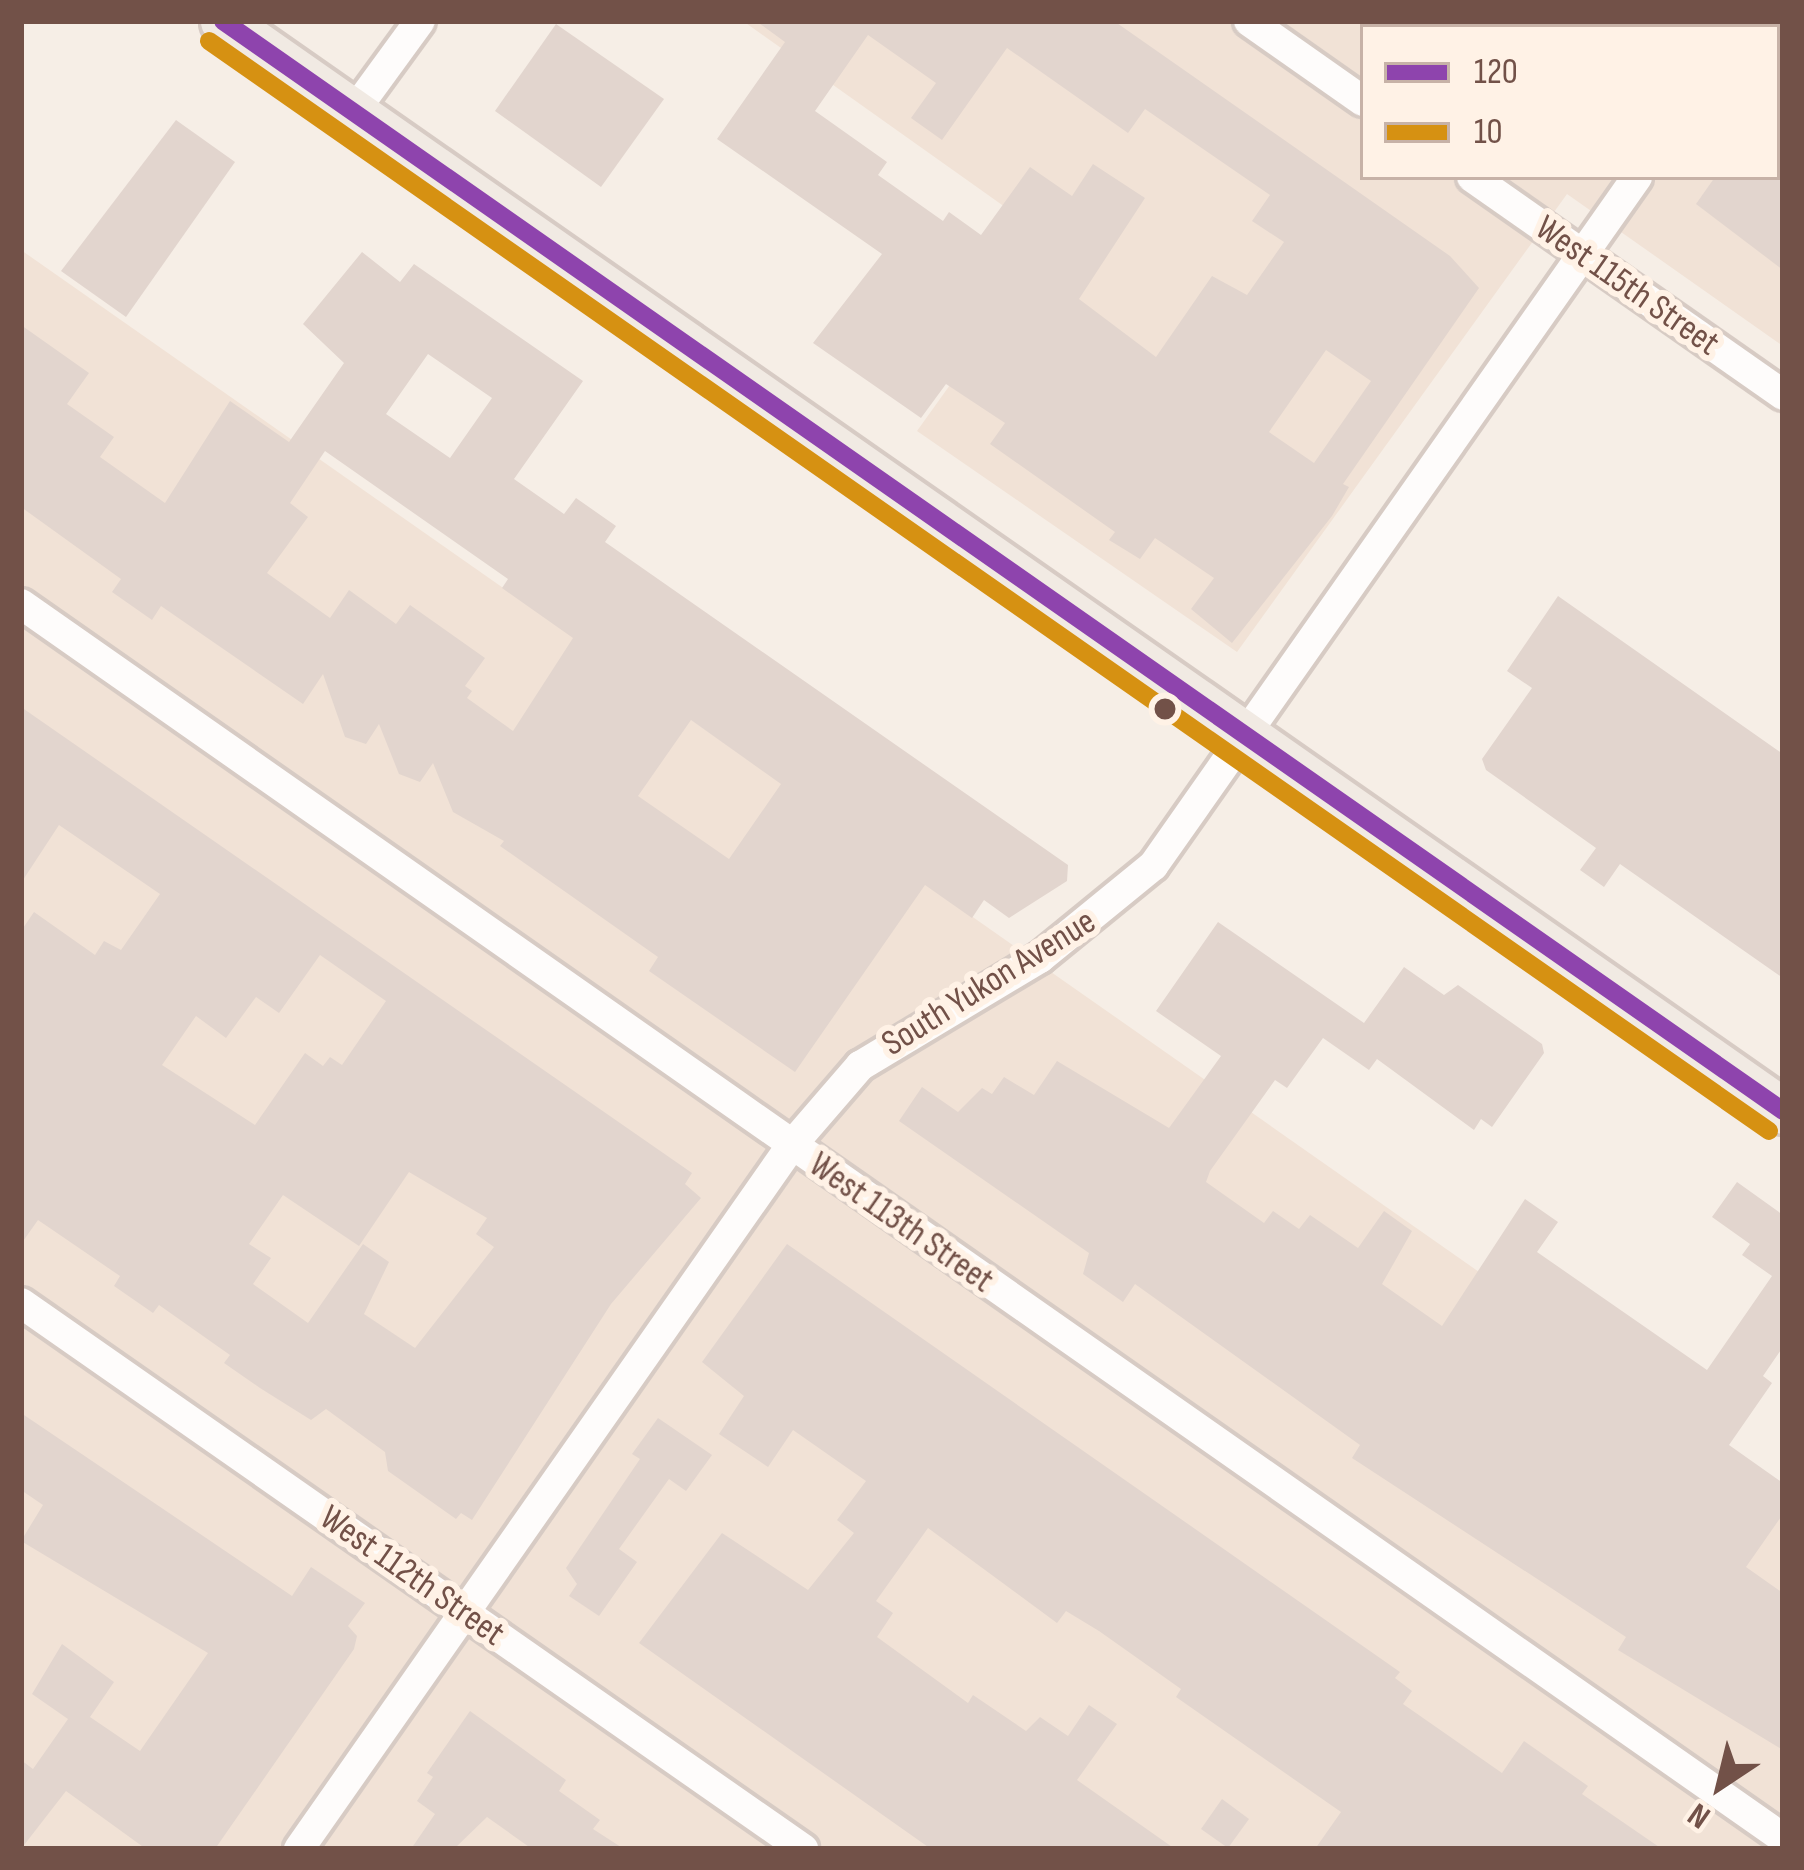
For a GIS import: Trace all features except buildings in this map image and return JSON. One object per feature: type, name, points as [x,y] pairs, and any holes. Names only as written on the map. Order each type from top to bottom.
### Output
[{"type":"main road","points":[[223,21],[1783,1111]]},
{"type":"street","points":[[355,110],[420,21]]},
{"type":"street","points":[[1249,21],[1360,99]]},
{"type":"street","name":"West 115th Street","points":[[1476,180],[1783,395]]},
{"type":"street","name":"South Yukon Avenue","points":[[299,1849],[791,1146],[860,1066],[1088,926],[1153,866],[1250,737],[1409,508],[1451,433],[1635,180]]},
{"type":"street","name":"West 113th Street","points":[[21,604],[1783,1838]]},
{"type":"street","name":"West 112th Street","points":[[21,1303],[803,1849]]},
{"type":"shaded area","points":[[743,21],[1783,21],[1783,346],[1567,194],[1237,652],[917,431],[1053,241]]},
{"type":"shaded area","points":[[21,250],[1783,1485],[1783,1849],[21,1849]]},
{"type":"transit line","name":"120","points":[[223,21],[1783,1111]]},
{"type":"transit line","name":"10","points":[[209,41],[1769,1131]]}]
